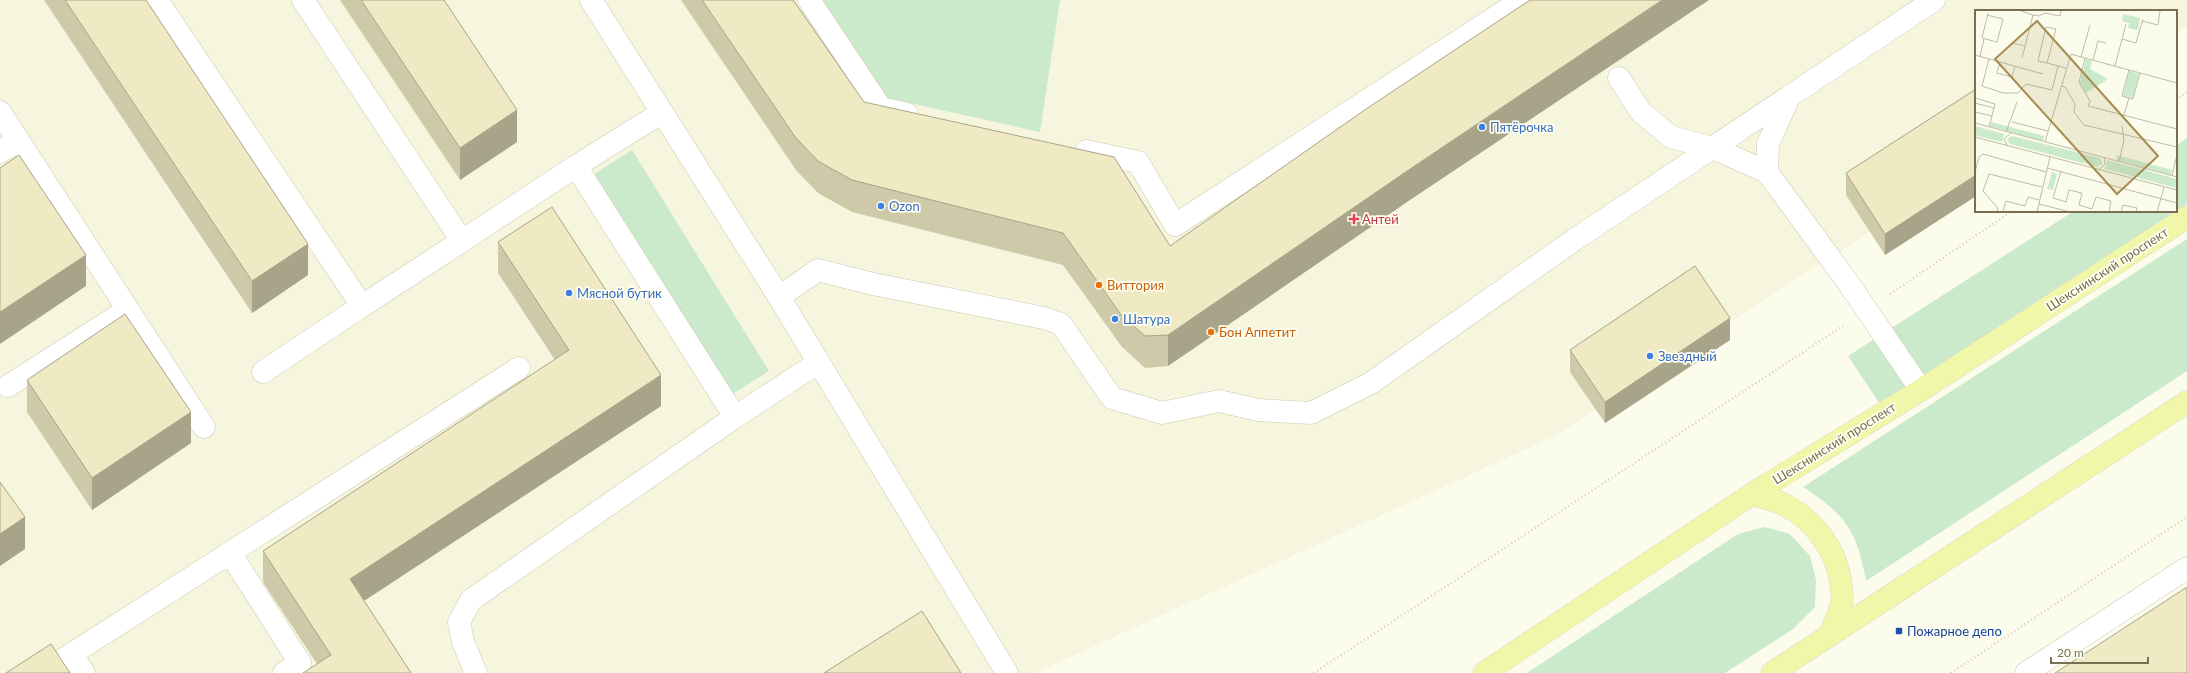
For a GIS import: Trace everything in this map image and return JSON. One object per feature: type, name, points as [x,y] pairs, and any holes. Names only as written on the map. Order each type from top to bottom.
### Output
[{"type":"main road","name":"Шекснинский проспект","points":[[1484,673],[1752,494],[1921,390],[2187,218]]},
{"type":"main road","points":[[1772,673],[2187,402]]},
{"type":"main road","points":[[1752,494],[1780,502],[1805,517],[1827,541],[1838,566],[1842,600],[1829,636]]},
{"type":"lane","points":[[157,0],[362,306]]},
{"type":"lane","points":[[303,0],[462,242]]},
{"type":"lane","points":[[591,0],[661,113],[779,297],[1007,673]]},
{"type":"lane","points":[[809,0],[881,108],[928,118]]},
{"type":"lane","points":[[1068,148],[1138,162],[1175,225],[1522,0]]},
{"type":"lane","points":[[779,297],[818,270],[873,284],[1044,318],[1061,324],[1112,398],[1162,413],[1218,401],[1258,410],[1312,413],[1371,382],[1574,240],[1934,0]]},
{"type":"lane","points":[[1619,78],[1641,112],[1672,137],[1713,148],[1767,172],[1847,281],[1921,390]]},
{"type":"lane","points":[[1767,172],[1768,144],[1789,97]]},
{"type":"lane","points":[[0,112],[204,427]]},
{"type":"lane","points":[[263,372],[576,166],[661,113]]},
{"type":"lane","points":[[0,152],[18,140]]},
{"type":"lane","points":[[576,166],[735,417]]},
{"type":"lane","points":[[8,386],[127,310]]},
{"type":"lane","points":[[476,673],[463,642],[459,622],[472,600],[735,417],[819,362]]},
{"type":"lane","points":[[42,673],[519,368]]},
{"type":"lane","points":[[230,553],[300,663],[284,673]]},
{"type":"lane","points":[[2026,673],[2187,568]]},
{"type":"lane","points":[[72,654],[84,673]]},
{"type":"path","points":[[2177,99],[2187,92]]},
{"type":"path","points":[[1314,673],[1866,310],[2011,212]]},
{"type":"path","points":[[1951,673],[2187,517]]},
{"type":"shaded area","points":[[0,0],[2187,0],[2187,27],[2177,33],[2177,10],[1975,10],[1975,164],[1553,437],[1035,673],[0,673]]},
{"type":"shaded area","points":[[821,0],[1060,0],[1040,132],[887,98]]},
{"type":"shaded area","points":[[2187,138],[2187,204],[2177,211],[2177,145]]},
{"type":"shaded area","points":[[632,150],[769,371],[731,395],[594,174]]},
{"type":"shaded area","points":[[2072,212],[2175,212],[1880,404],[1848,356]]},
{"type":"shaded area","points":[[2187,239],[2187,371],[1866,581],[1858,549],[1847,526],[1830,506],[1803,487]]},
{"type":"shaded area","points":[[1765,527],[1790,534],[1810,556],[1816,580],[1815,607],[1793,629],[1725,673],[1527,673],[1738,534]]},
{"type":"building","points":[[65,0],[146,0],[308,244],[252,281]]},
{"type":"building","points":[[361,0],[444,0],[517,110],[460,148]]},
{"type":"building","points":[[702,0],[793,0],[864,102],[1114,157],[1170,246],[1366,109],[1530,0],[1662,0],[1407,171],[1168,335],[1145,336],[1122,316],[1063,233],[852,180],[818,161],[796,138]]},
{"type":"building","points":[[1975,90],[1975,176],[1885,234],[1846,173]]},
{"type":"building","points":[[19,155],[86,255],[0,312],[0,168]]},
{"type":"building","points":[[552,207],[661,375],[350,579],[411,673],[303,673],[331,655],[263,551],[569,350],[498,242]]},
{"type":"building","points":[[1695,266],[1730,318],[1605,402],[1570,350]]},
{"type":"building","points":[[125,314],[191,412],[92,478],[27,380]]},
{"type":"building","points":[[0,482],[25,517],[0,534]]},
{"type":"building","points":[[2187,587],[2187,673],[2055,673]]},
{"type":"building","points":[[922,611],[961,673],[824,673]]},
{"type":"building","points":[[51,644],[70,673],[6,673]]},
{"type":"place","name":"Пятёрочка","points":[[1482,127]]},
{"type":"place","name":"Ozon","points":[[881,206]]},
{"type":"place","name":"Антей","points":[[1354,219]]},
{"type":"place","name":"Виттория","points":[[1099,285]]},
{"type":"place","name":"Мясной бутик","points":[[569,293]]},
{"type":"place","name":"Шатура","points":[[1115,319]]},
{"type":"place","name":"Бон Аппетит","points":[[1211,332]]},
{"type":"place","name":"Звездный","points":[[1650,356]]},
{"type":"place","name":"Пожарное депо","points":[[1899,631]]}]
